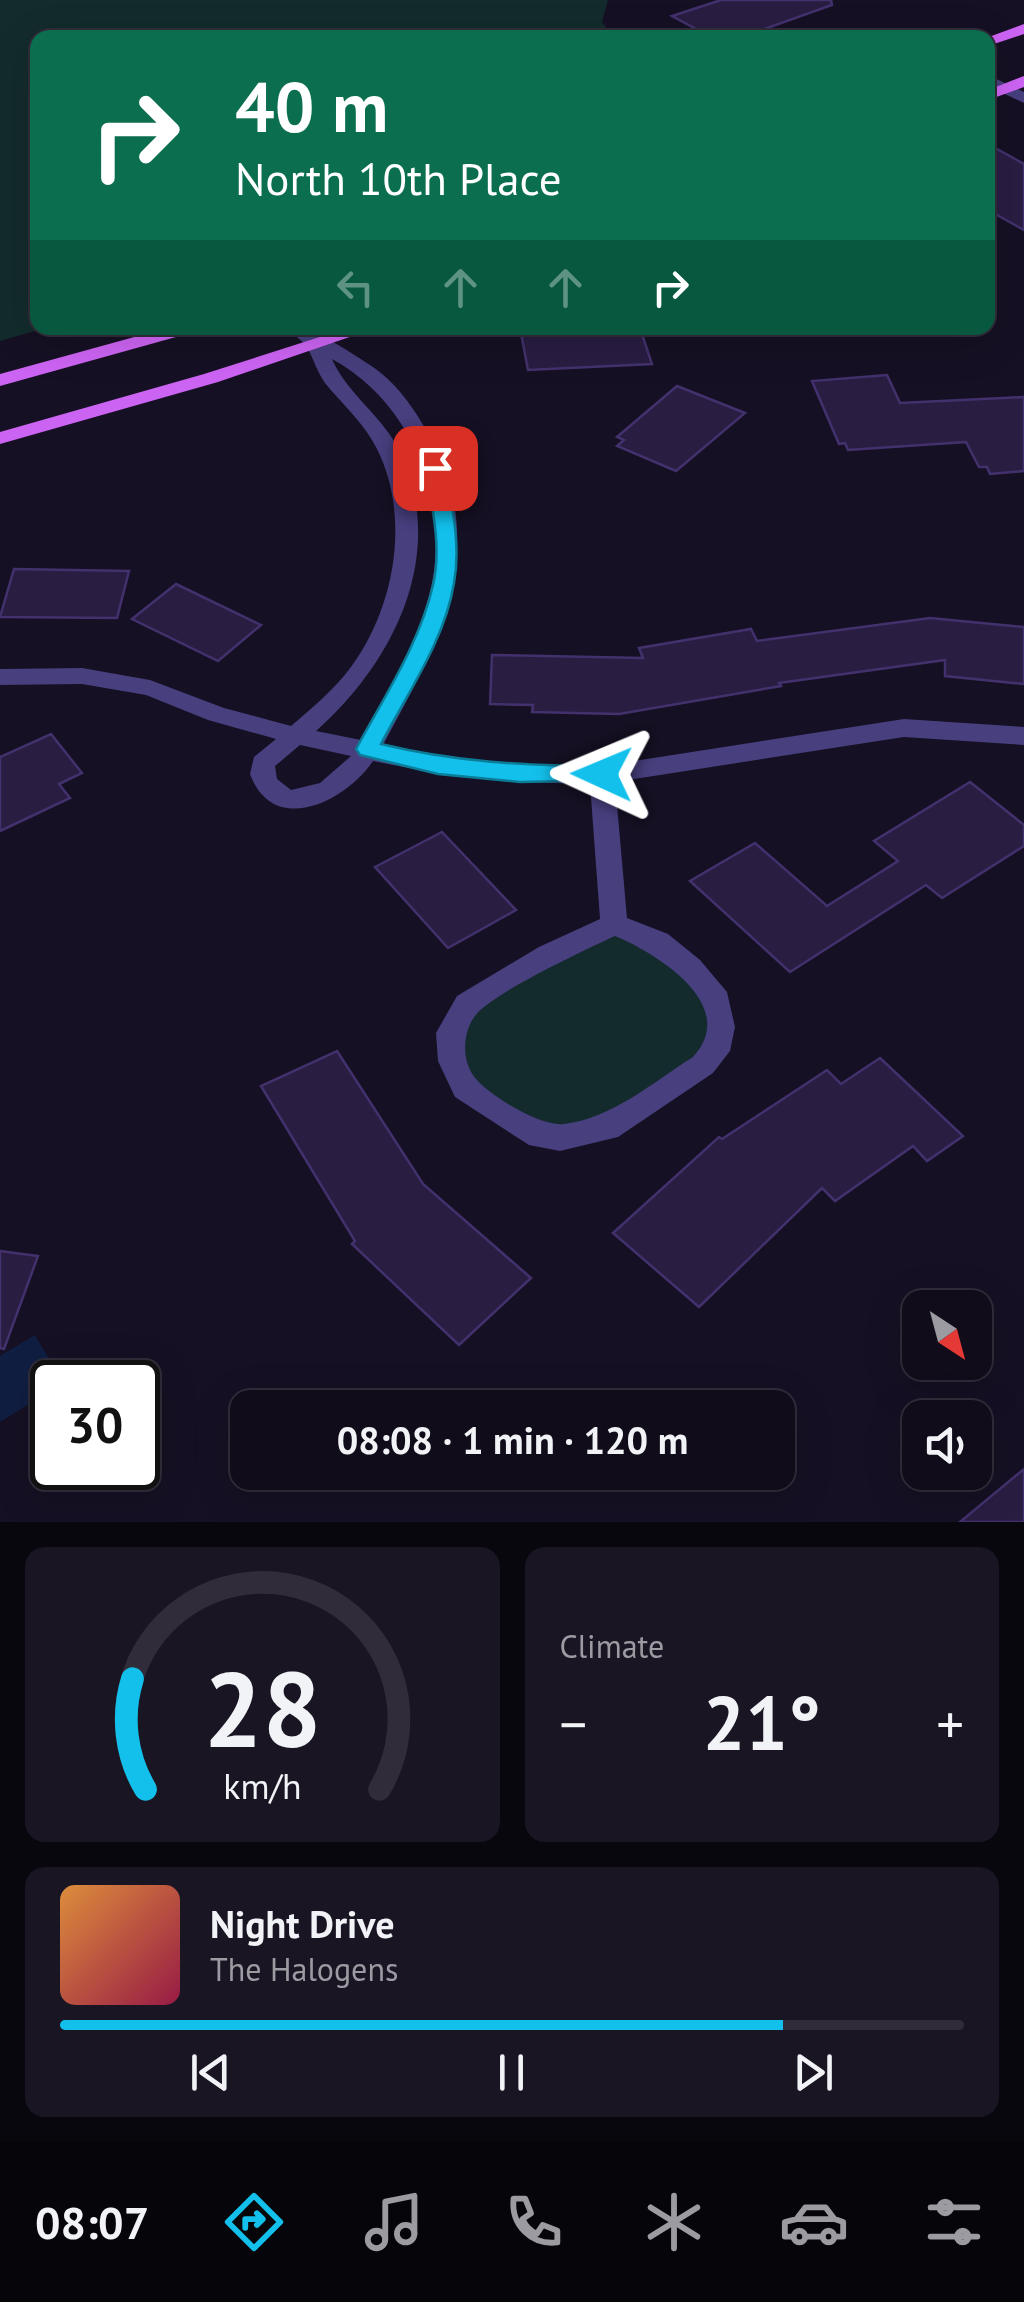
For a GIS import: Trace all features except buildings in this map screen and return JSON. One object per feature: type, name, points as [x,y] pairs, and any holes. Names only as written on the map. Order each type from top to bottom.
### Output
[{"type":"main road","points":[[995,39],[1024,28]]},
{"type":"main road","points":[[996,92],[1024,81]]},
{"type":"main road","points":[[0,380],[162,335]]},
{"type":"main road","points":[[0,438],[345,335]]},
{"type":"street","points":[[996,92],[1024,98]]},
{"type":"street","points":[[305,335],[316,345],[363,366],[404,410],[435,468],[447,556],[444,583],[428,632],[368,749],[338,782],[310,798],[292,801],[268,788],[261,774],[263,763],[358,675],[398,601],[405,550],[400,476],[371,420],[331,378],[316,345]]},
{"type":"street","points":[[0,677],[82,676],[150,688],[216,714],[294,735],[438,766],[520,774],[602,774],[904,728],[1024,736]]},
{"type":"street","points":[[602,774],[614,924]]},
{"type":"street","points":[[614,924],[658,942],[690,968],[717,1000],[720,1027],[716,1051],[703,1065],[606,1128],[560,1138],[529,1132],[465,1088],[453,1060],[450,1033],[467,1004],[548,955],[614,924]]},
{"type":"green space","points":[[0,0],[608,0],[602,22],[608,30],[30,30],[30,332],[0,341]]},
{"type":"green space","points":[[614,924],[717,1000],[716,1051],[607,1128],[529,1132],[453,1061],[467,1004]]},
{"type":"water","points":[[35,1335],[50,1360],[30,1360],[30,1404],[0,1422],[0,1356]]},
{"type":"route","points":[[435,468],[446,528],[444,583],[428,632],[368,749],[438,766],[520,774],[602,774]]}]
